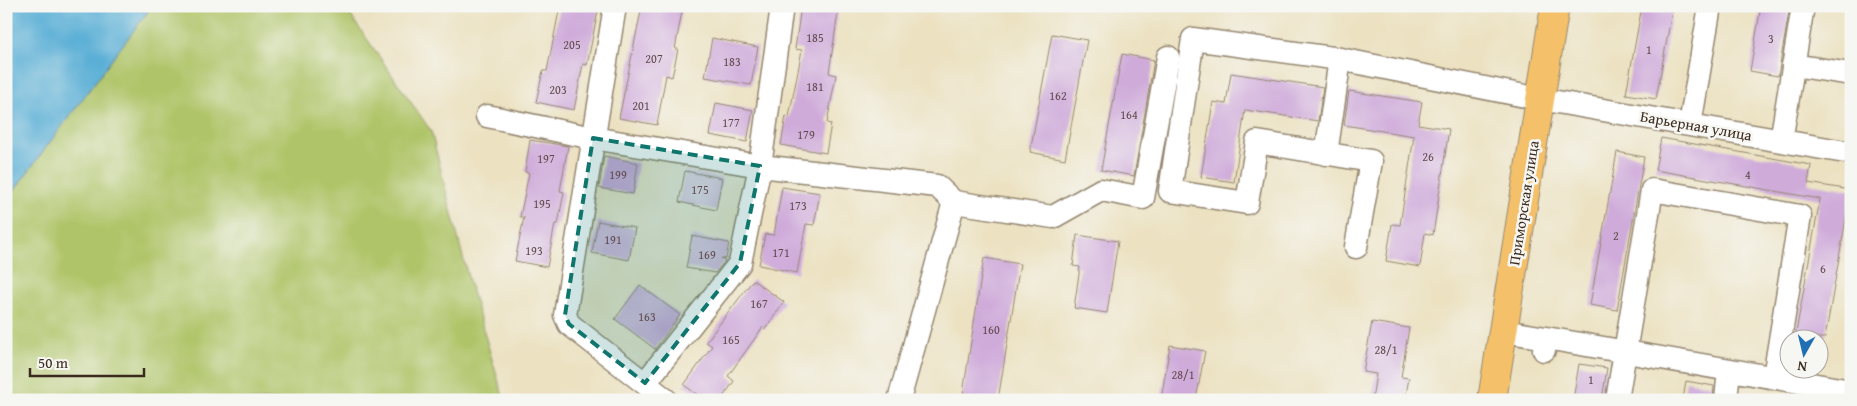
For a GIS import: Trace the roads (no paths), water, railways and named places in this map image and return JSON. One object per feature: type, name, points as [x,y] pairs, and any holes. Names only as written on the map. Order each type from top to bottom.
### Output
[{"type":"highway","name":"Приморская улица","points":[[1492,400],[1555,6]]},
{"type":"street","points":[[615,6],[565,315],[569,324],[666,400]]},
{"type":"street","points":[[645,383],[740,263],[760,166],[782,6]]},
{"type":"street","points":[[1690,125],[1710,6]]},
{"type":"street","points":[[1781,141],[1803,6]]},
{"type":"street","name":"Барьерная улица","points":[[1326,154],[1257,142],[1247,202],[1170,191],[1193,39],[1340,59],[1540,99],[1851,153]]},
{"type":"street","points":[[487,116],[593,138],[760,166],[937,186],[954,202],[1053,217],[1101,190],[1143,198],[1168,57]]},
{"type":"street","points":[[1340,59],[1326,154],[1371,161],[1356,247]]},
{"type":"street","points":[[1793,65],[1851,74]]},
{"type":"street","points":[[1617,400],[1652,190],[1800,216],[1774,377]]},
{"type":"street","points":[[900,400],[954,202]]},
{"type":"street","points":[[1503,331],[1545,344],[1624,352],[1851,391]]},
{"type":"street","points":[[1726,400],[1729,370]]},
{"type":"water","points":[[6,6],[152,6],[6,201]]}]
